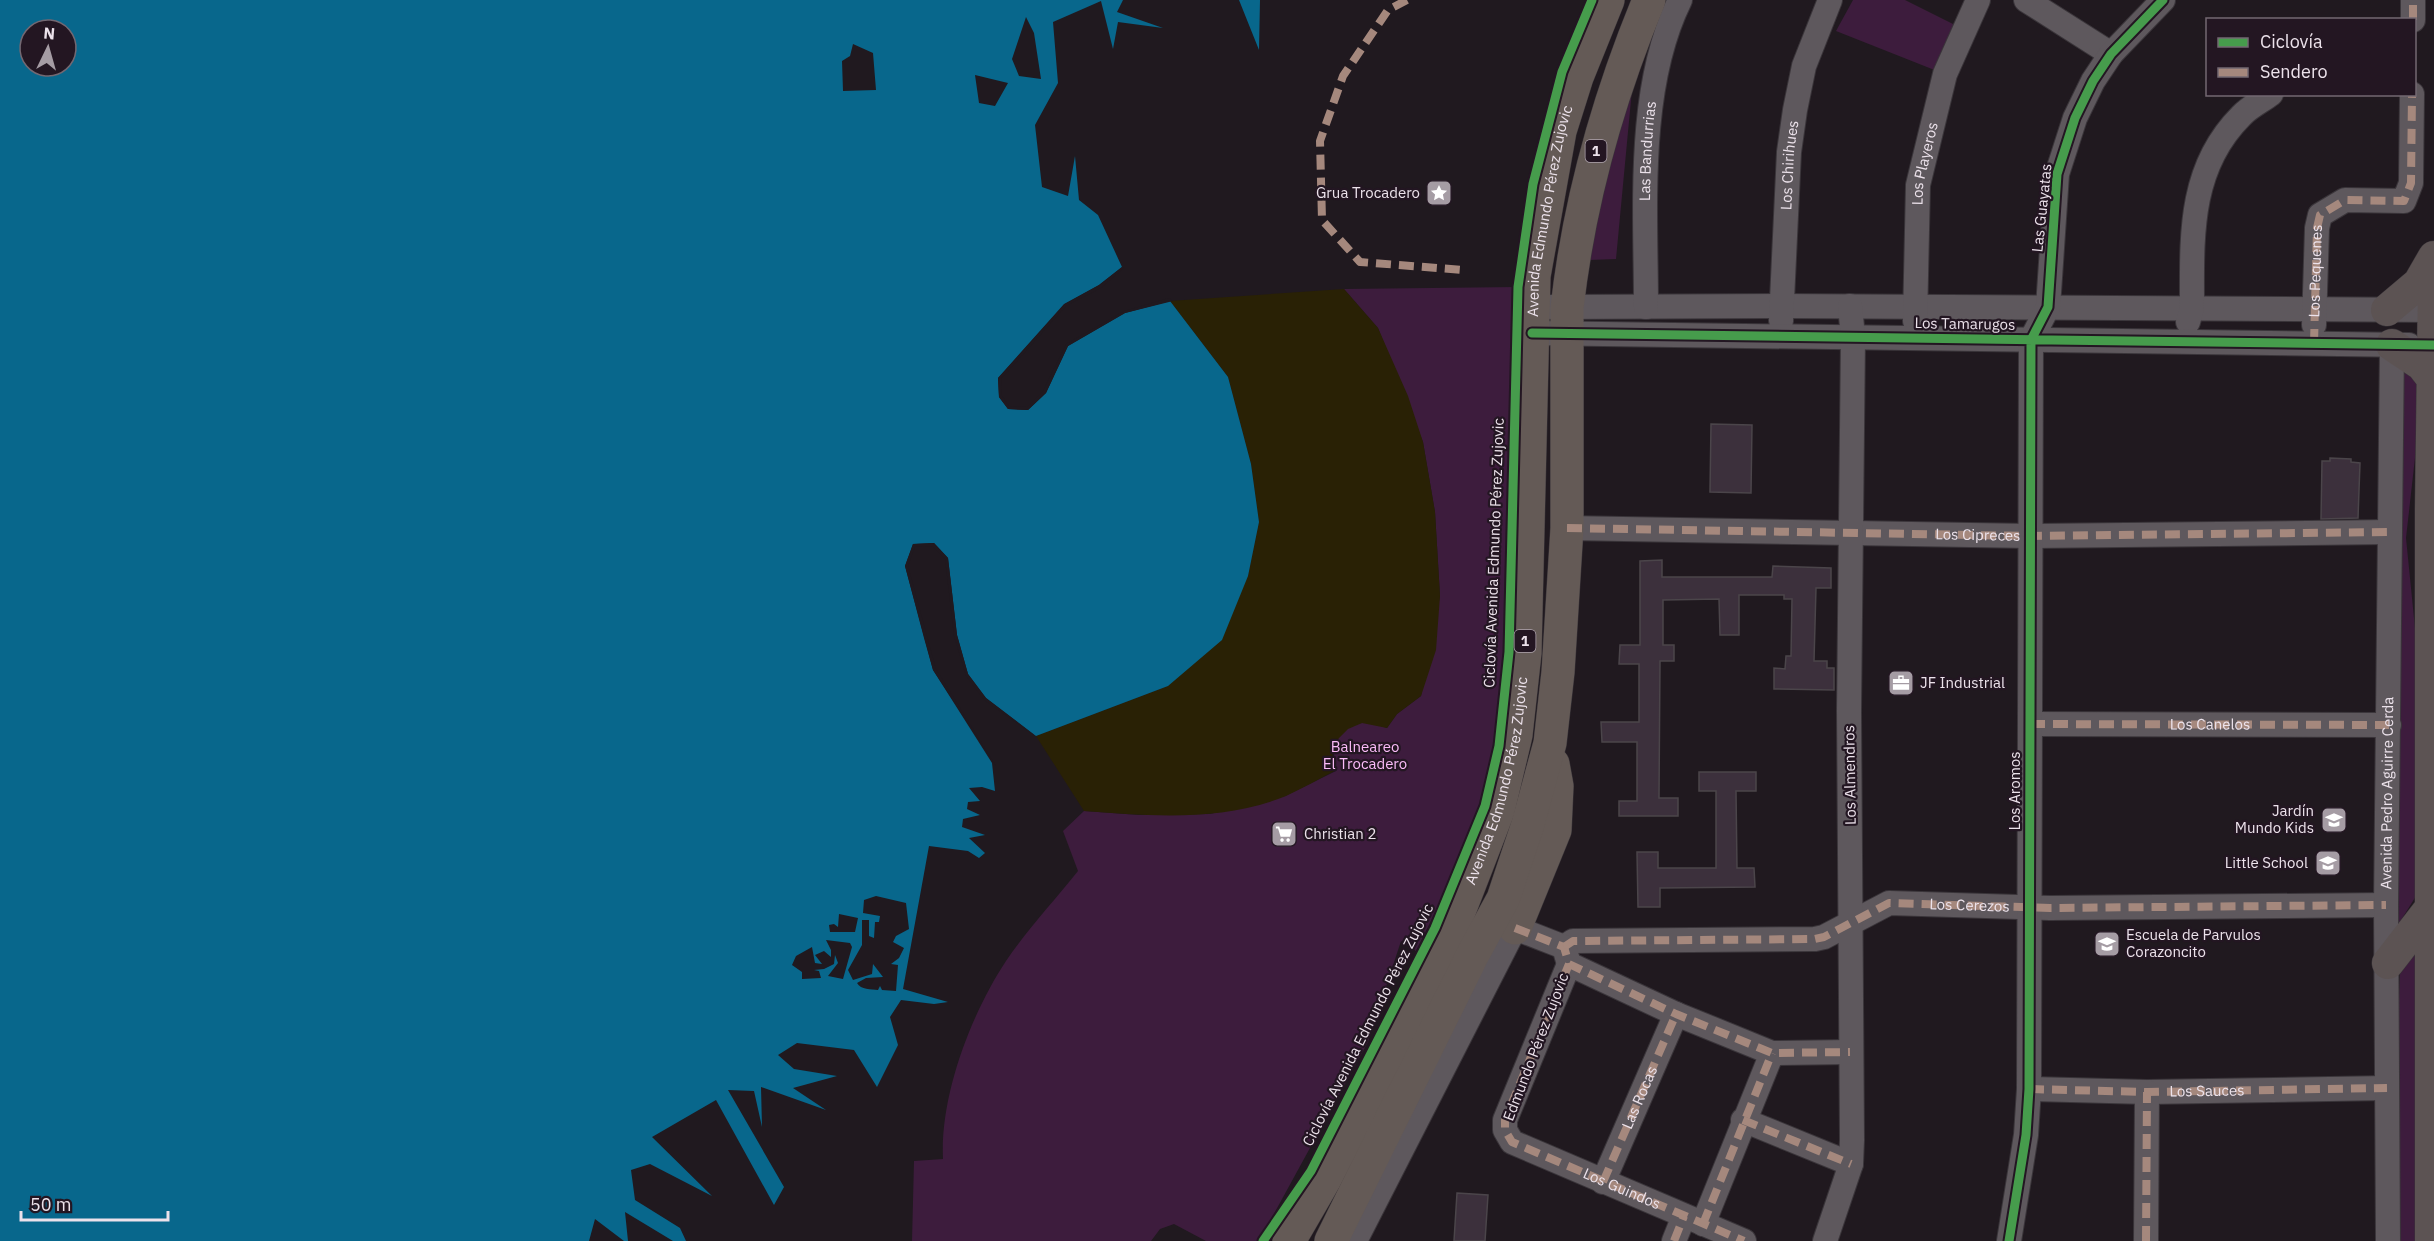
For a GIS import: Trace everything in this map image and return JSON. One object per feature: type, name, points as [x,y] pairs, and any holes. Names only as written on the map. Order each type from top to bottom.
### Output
[{"type":"highway","name":"Avenida Edmundo Pérez Zujovic","points":[[1289,1241],[1325,1179],[1450,935],[1498,811],[1516,735],[1525,653],[1533,320],[1540,233],[1560,131],[1577,77],[1608,0]]},
{"type":"highway","name":"Avenida Edmundo Pérez Zujovic","points":[[1331,1241],[1503,899],[1528,824],[1550,743],[1558,672],[1567,528],[1567,321],[1578,231],[1599,139],[1614,88],[1649,0]]},
{"type":"highway","points":[[1515,928],[1555,830],[1557,786],[1550,743]]},
{"type":"main road","points":[[2387,310],[2419,283],[2434,257]]},
{"type":"main road","points":[[2431,1241],[2434,282]]},
{"type":"main road","points":[[2392,345],[2422,365],[2432,378]]},
{"type":"main road","points":[[2388,963],[2433,905]]},
{"type":"street","name":"Las Bandurrias","points":[[1646,307],[1646,204],[1652,102],[1666,37],[1680,0]]},
{"type":"street","name":"Los Chirihues","points":[[1782,336],[1780,306],[1790,152],[1795,111],[1804,66],[1830,0]]},
{"type":"street","name":"Los Playeros","points":[[1914,338],[1918,185],[1945,74],[1978,0]]},
{"type":"street","points":[[2026,0],[2111,54]]},
{"type":"street","name":"Las Guayatas","points":[[2031,340],[2048,307],[2057,174],[2075,118],[2093,81],[2111,54],[2163,0]]},
{"type":"street","points":[[2413,0],[2413,18]]},
{"type":"street","points":[[2184,342],[2192,308],[2196,199],[2206,170],[2220,141],[2242,114],[2268,96]]},
{"type":"street","name":"Los Pequenes","points":[[2314,344],[2317,228],[2320,215],[2345,200],[2404,201],[2411,183],[2412,96]]},
{"type":"street","name":"Los Almendros","points":[[1825,1241],[1851,1164],[1850,532],[1853,338],[1850,306]]},
{"type":"street","name":"Los Tamarugos","points":[[1567,321],[1646,307],[1915,306],[2434,310]]},
{"type":"street","name":"Los Tamarugos","points":[[1533,320],[1782,336],[1853,338],[2433,345]]},
{"type":"street","name":"Los Aromos","points":[[2008,1241],[2026,1135],[2029,1089],[2031,340]]},
{"type":"street","name":"Avenida Pedro Aguirre Cerda","points":[[2388,1241],[2386,905],[2392,345]]},
{"type":"street","name":"Los Cipreces","points":[[1567,528],[2030,536],[2390,532]]},
{"type":"street","name":"Los Canelos","points":[[2030,724],[2389,725]]},
{"type":"street","name":"Los Cerezos","points":[[1566,955],[1573,941],[1815,939],[1889,903],[2030,907],[2386,905]]},
{"type":"street","points":[[1355,1241],[1515,928],[1676,1014],[1772,1053],[1850,1052]]},
{"type":"street","name":"Edmundo Pérez Zujovic","points":[[1505,1130],[1505,1120],[1566,955]]},
{"type":"street","name":"Las Rocas","points":[[1603,1182],[1676,1014]]},
{"type":"street","points":[[1674,1241],[1694,1220],[1743,1120],[1772,1053]]},
{"type":"street","name":"Los Sauces","points":[[2029,1089],[2147,1092],[2387,1088]]},
{"type":"street","points":[[2146,1241],[2147,1092]]},
{"type":"street","points":[[1743,1120],[1851,1164]]},
{"type":"street","name":"Los Guindos","points":[[1505,1130],[1512,1142],[1744,1241]]},
{"type":"green space","points":[[1853,0],[1905,0],[1955,25],[1937,71],[1836,31]]},
{"type":"green space","points":[[1633,79],[1616,259],[1589,260],[1607,164]]},
{"type":"green space","points":[[1518,287],[1509,652],[1499,746],[1485,806],[1459,865],[1416,951],[1401,941],[1368,1042],[1259,1241],[1206,1241],[1174,1224],[1160,1229],[1151,1241],[912,1241],[914,1161],[943,1159],[943,1134],[952,1082],[981,1005],[1014,949],[1078,871],[1063,831],[1084,811],[1139,815],[1210,814],[1285,796],[1336,771],[1335,747],[1347,728],[1354,724],[1366,723],[1387,728],[1397,714],[1421,696],[1440,596],[1435,512],[1423,442],[1378,328],[1344,289]]},
{"type":"green space","points":[[2394,360],[2424,378],[2406,538],[2416,638],[2416,896],[2390,938]]},
{"type":"green space","points":[[2423,946],[2416,1241],[2397,1241],[2396,1076],[2400,974],[2415,948]]},
{"type":"sand","name":"Balneareo El Trocadero","points":[[1344,289],[1378,328],[1408,396],[1423,442],[1435,512],[1440,596],[1436,650],[1421,696],[1397,714],[1387,728],[1362,723],[1348,729],[1336,741],[1332,757],[1336,770],[1286,796],[1237,810],[1186,815],[1084,811],[1036,736],[1168,686],[1248,576],[1259,522],[1251,464],[1228,377],[1170,301]]},
{"type":"water","points":[[0,0],[1123,0],[1117,12],[1163,28],[1118,22],[1113,49],[1101,1],[1053,22],[1058,83],[1035,125],[1042,187],[1068,196],[1075,156],[1079,200],[1098,215],[1122,267],[1099,285],[1064,304],[998,378],[999,397],[1008,409],[1028,410],[1046,393],[1068,346],[1125,313],[1170,301],[1228,377],[1251,464],[1259,522],[1248,576],[1222,640],[1168,686],[1036,736],[986,698],[968,674],[957,635],[948,558],[934,543],[913,544],[905,566],[933,670],[992,763],[995,791],[982,787],[969,788],[980,801],[968,802],[967,809],[980,815],[963,819],[962,827],[985,835],[969,838],[985,853],[979,858],[968,851],[929,846],[903,989],[948,1002],[934,1004],[901,1000],[890,1017],[898,1045],[877,1087],[854,1050],[797,1043],[778,1055],[794,1069],[837,1076],[793,1088],[826,1110],[761,1087],[762,1127],[754,1091],[728,1090],[784,1187],[774,1205],[716,1100],[652,1137],[712,1196],[650,1164],[631,1170],[635,1200],[680,1228],[686,1241],[673,1241],[625,1212],[628,1241],[624,1241],[595,1219],[589,1241],[0,1241]],"holes":[[[1026,17],[1034,33],[1041,79],[1019,76],[1012,59]],[[853,44],[873,53],[876,90],[843,91],[842,61],[850,56]],[[975,75],[1008,83],[995,106],[979,103]],[[876,896],[906,903],[909,929],[896,936],[893,942],[904,948],[899,958],[891,964],[898,965],[896,991],[882,990],[880,986],[878,990],[866,989],[857,983],[866,978],[883,977],[873,964],[872,974],[853,980],[848,970],[862,945],[862,920],[869,920],[869,936],[874,938],[875,922],[879,922],[880,916],[863,913],[864,900]],[[839,914],[858,918],[855,932],[830,932],[829,925],[834,924],[838,927]],[[826,940],[850,943],[852,947],[843,979],[828,976],[838,963],[835,955],[834,964],[824,969],[814,970],[819,971],[821,978],[802,979],[802,972],[792,965],[796,956],[812,947],[815,963],[822,964],[815,955],[824,951],[831,957],[831,950]]]},
{"type":"water","points":[[1239,0],[1260,0],[1259,50]]},
{"type":"pier","points":[[1125,267],[1101,288],[1066,306],[1001,379],[1002,396],[1009,406],[1027,407],[1043,391],[1066,344],[1124,311],[1169,298],[1173,301],[1125,313],[1068,346],[1046,393],[1028,410],[1008,409],[999,397],[998,378],[1065,304],[1099,285]]},
{"type":"pier","points":[[934,543],[948,558],[957,635],[968,674],[986,698],[1038,738],[984,700],[966,676],[954,636],[945,559],[932,546],[915,547],[908,566],[936,669],[996,766],[933,670],[924,638],[905,566],[913,544]]},
{"type":"building","points":[[1711,424],[1752,425],[1751,493],[1710,492]]},
{"type":"building","points":[[2330,458],[2351,459],[2351,462],[2360,463],[2358,518],[2321,519],[2322,461],[2330,461]]},
{"type":"building","points":[[1662,560],[1662,577],[1772,577],[1773,566],[1831,568],[1831,588],[1816,588],[1814,661],[1827,661],[1827,668],[1834,668],[1834,690],[1774,689],[1774,668],[1785,669],[1786,656],[1791,656],[1792,599],[1784,599],[1784,595],[1739,595],[1739,635],[1720,635],[1719,599],[1663,600],[1663,645],[1674,645],[1674,661],[1660,661],[1659,798],[1678,798],[1678,816],[1619,816],[1619,801],[1637,801],[1637,742],[1602,742],[1601,722],[1639,722],[1639,664],[1619,664],[1620,645],[1640,645],[1640,561]]},
{"type":"building","points":[[1699,772],[1756,772],[1756,791],[1736,791],[1737,868],[1754,868],[1755,887],[1660,888],[1660,907],[1638,907],[1637,852],[1658,852],[1658,868],[1716,868],[1716,791],[1699,791]]},
{"type":"building","points":[[1457,1193],[1488,1195],[1485,1241],[1454,1241]]},
{"type":"marked path","points":[[1407,0],[1388,10],[1343,76],[1320,141],[1322,220],[1360,262],[1464,270]]},
{"type":"marked path","points":[[2413,0],[2413,18]]},
{"type":"marked path","points":[[2314,344],[2317,228],[2320,215],[2345,200],[2404,201],[2411,183],[2412,96]]},
{"type":"marked path","points":[[1567,528],[2030,536],[2390,532]]},
{"type":"marked path","points":[[2030,724],[2389,725]]},
{"type":"marked path","points":[[1564,947],[1573,941],[1815,939],[1824,937],[1889,903],[2050,908],[2386,905]]},
{"type":"marked path","points":[[1515,928],[1564,947],[1569,964],[1676,1014],[1772,1053],[1850,1052]]},
{"type":"marked path","points":[[1569,964],[1505,1120],[1505,1130],[1512,1142],[1744,1241]]},
{"type":"marked path","points":[[1603,1182],[1676,1014]]},
{"type":"marked path","points":[[1703,1224],[1772,1053]]},
{"type":"marked path","points":[[2029,1089],[2147,1092],[2387,1088]]},
{"type":"marked path","points":[[2146,1241],[2147,1092]]},
{"type":"marked path","points":[[1743,1120],[1851,1164]]},
{"type":"marked path","points":[[1674,1241],[1684,1216]]},
{"type":"cycle path","name":"Ciclovía Avenida Edmundo Pérez Zujovic","points":[[1263,1241],[1311,1171],[1435,928],[1485,806],[1499,746],[1509,652],[1518,287],[1533,184],[1562,72],[1592,0]]},
{"type":"cycle path","points":[[2009,1241],[2026,1135],[2029,1089],[2031,340],[2048,307],[2057,174],[2075,118],[2093,81],[2111,54],[2163,0]]},
{"type":"cycle path","points":[[1532,333],[2434,345]]},
{"type":"place","name":"Grua Trocadero","points":[[1439,193]]},
{"type":"place","name":"JF Industrial","points":[[1901,683]]},
{"type":"place","name":"Jardín Mundo Kids","points":[[2334,820]]},
{"type":"place","name":"Christian 2","points":[[1284,834]]},
{"type":"place","name":"Little School","points":[[2328,863]]},
{"type":"place","name":"Escuela de Parvulos Corazoncito","points":[[2107,944]]}]
